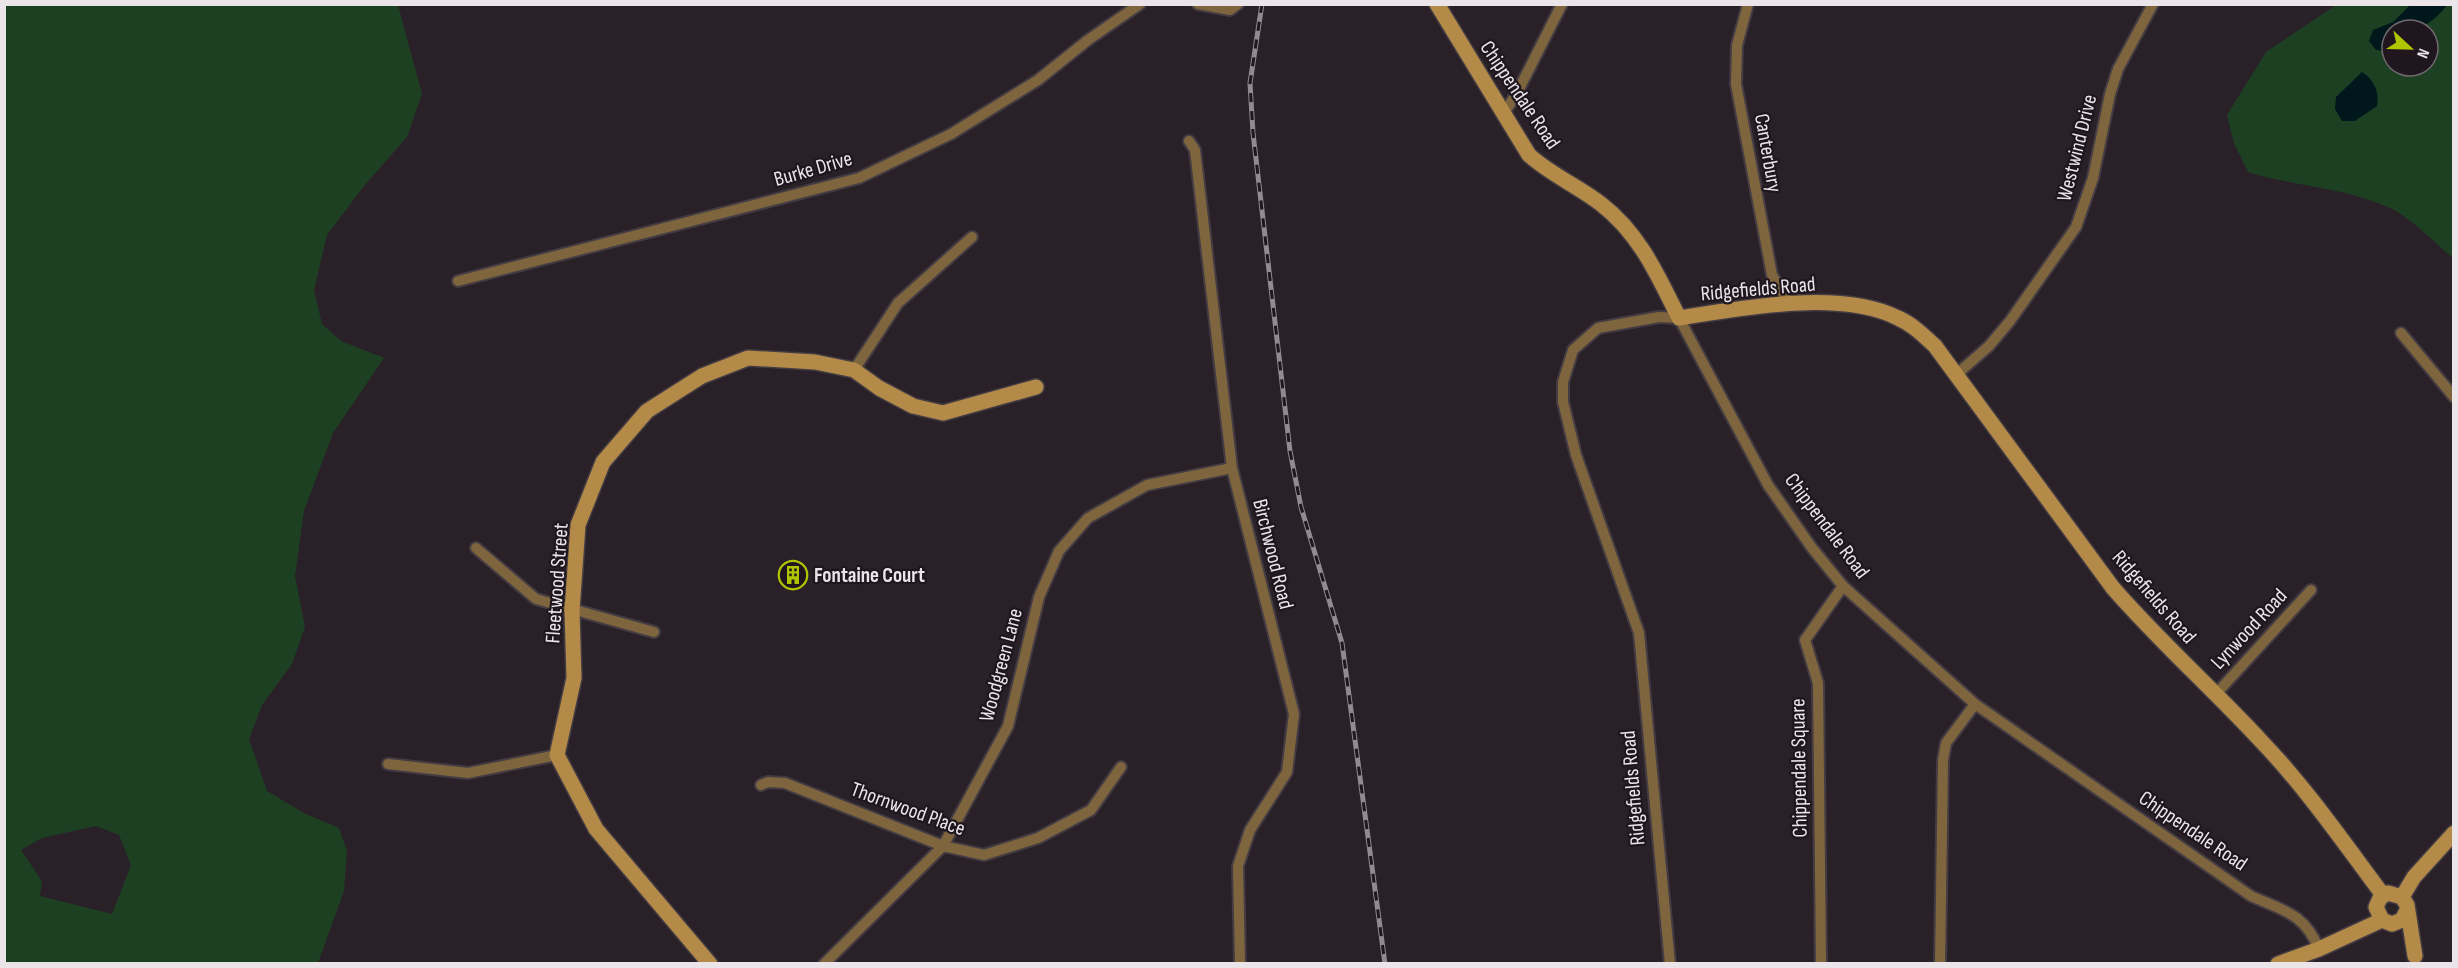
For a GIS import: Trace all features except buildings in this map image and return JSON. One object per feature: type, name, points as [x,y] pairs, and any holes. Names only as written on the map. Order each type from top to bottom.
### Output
[{"type":"street","name":"Burke Drive","points":[[458,281],[859,178],[951,134],[1038,80],[1088,40],[1140,4]]},
{"type":"street","points":[[1198,4],[1230,10],[1238,4]]},
{"type":"street","name":"Chippendale Road","points":[[1437,4],[1529,154],[1600,203],[1628,228],[1639,242],[1768,485],[1805,540],[1843,586],[1975,704],[2251,896],[2299,918],[2308,926],[2319,949]]},
{"type":"street","points":[[1503,113],[1516,93],[1562,4]]},
{"type":"street","name":"Canterbury","points":[[1748,4],[1737,45],[1736,84],[1772,275],[1789,303]]},
{"type":"street","name":"Westwind Drive","points":[[1958,374],[1989,346],[2010,321],[2076,227],[2093,178],[2110,94],[2118,69],[2153,4]]},
{"type":"street","name":"Birchwood Road","points":[[1189,141],[1195,150],[1232,468],[1294,714],[1287,772],[1250,830],[1238,866],[1240,963]]},
{"type":"street","points":[[854,370],[898,303],[972,237]]},
{"type":"street","name":"Ridgefields Road","points":[[1670,963],[1639,633],[1576,455],[1563,402],[1563,382],[1573,350],[1598,328],[1659,317],[1679,318],[1789,303],[1869,308],[1891,315],[1920,332],[1958,374],[2114,588],[2145,625],[2216,694],[2303,789],[2384,895]]},
{"type":"street","points":[[2401,333],[2454,397]]},
{"type":"street","name":"Fleetwood Street","points":[[557,755],[574,678],[572,610],[578,525],[603,462],[647,411],[702,376],[748,358],[815,362],[854,370],[879,388],[913,406],[943,413],[1036,387]]},
{"type":"street","name":"Woodgreen Lane","points":[[824,963],[944,846],[1008,726],[1040,597],[1059,551],[1089,518],[1148,485],[1232,468]]},
{"type":"street","points":[[477,548],[536,599],[654,633]]},
{"type":"street","name":"Chippendale Square","points":[[1821,963],[1818,683],[1805,640],[1843,586]]},
{"type":"street","name":"Lynwood Road","points":[[2216,694],[2311,591]]},
{"type":"street","points":[[1940,963],[1943,760],[1946,743],[1975,704]]},
{"type":"street","points":[[388,764],[468,773],[557,755],[596,829],[710,963]]},
{"type":"street","name":"Thornwood Place","points":[[761,785],[768,782],[785,783],[944,846],[984,855],[1038,838],[1091,810],[1121,767]]},
{"type":"street","points":[[2278,963],[2384,922],[2398,923],[2415,877],[2454,833]]},
{"type":"street","points":[[2393,893],[2404,904],[2417,959],[2384,922],[2376,907],[2384,895],[2393,893]]},
{"type":"green space","points":[[5,4],[398,5],[422,94],[407,137],[364,186],[327,235],[314,290],[322,324],[341,341],[384,358],[333,433],[304,511],[295,576],[305,627],[292,664],[262,705],[249,739],[267,791],[304,813],[339,828],[347,851],[344,891],[318,963],[5,963]],"holes":[[[96,826],[119,835],[131,865],[112,914],[40,896],[42,881],[21,850],[42,838]]]},
{"type":"green space","points":[[2336,5],[2453,5],[2453,258],[2416,225],[2392,209],[2357,196],[2248,172],[2234,143],[2227,115],[2266,52]]},
{"type":"water","points":[[2410,5],[2447,5],[2435,18],[2397,18]]},
{"type":"water","points":[[2380,27],[2380,50],[2376,50],[2369,41],[2373,30]]},
{"type":"water","points":[[2362,72],[2370,78],[2375,87],[2378,96],[2377,106],[2355,121],[2342,121],[2335,109],[2336,97]]},
{"type":"railway","points":[[1262,4],[1250,83],[1253,133],[1290,451],[1301,507],[1342,643],[1385,964]]},
{"type":"place","name":"Fontaine Court","points":[[793,575]]}]
